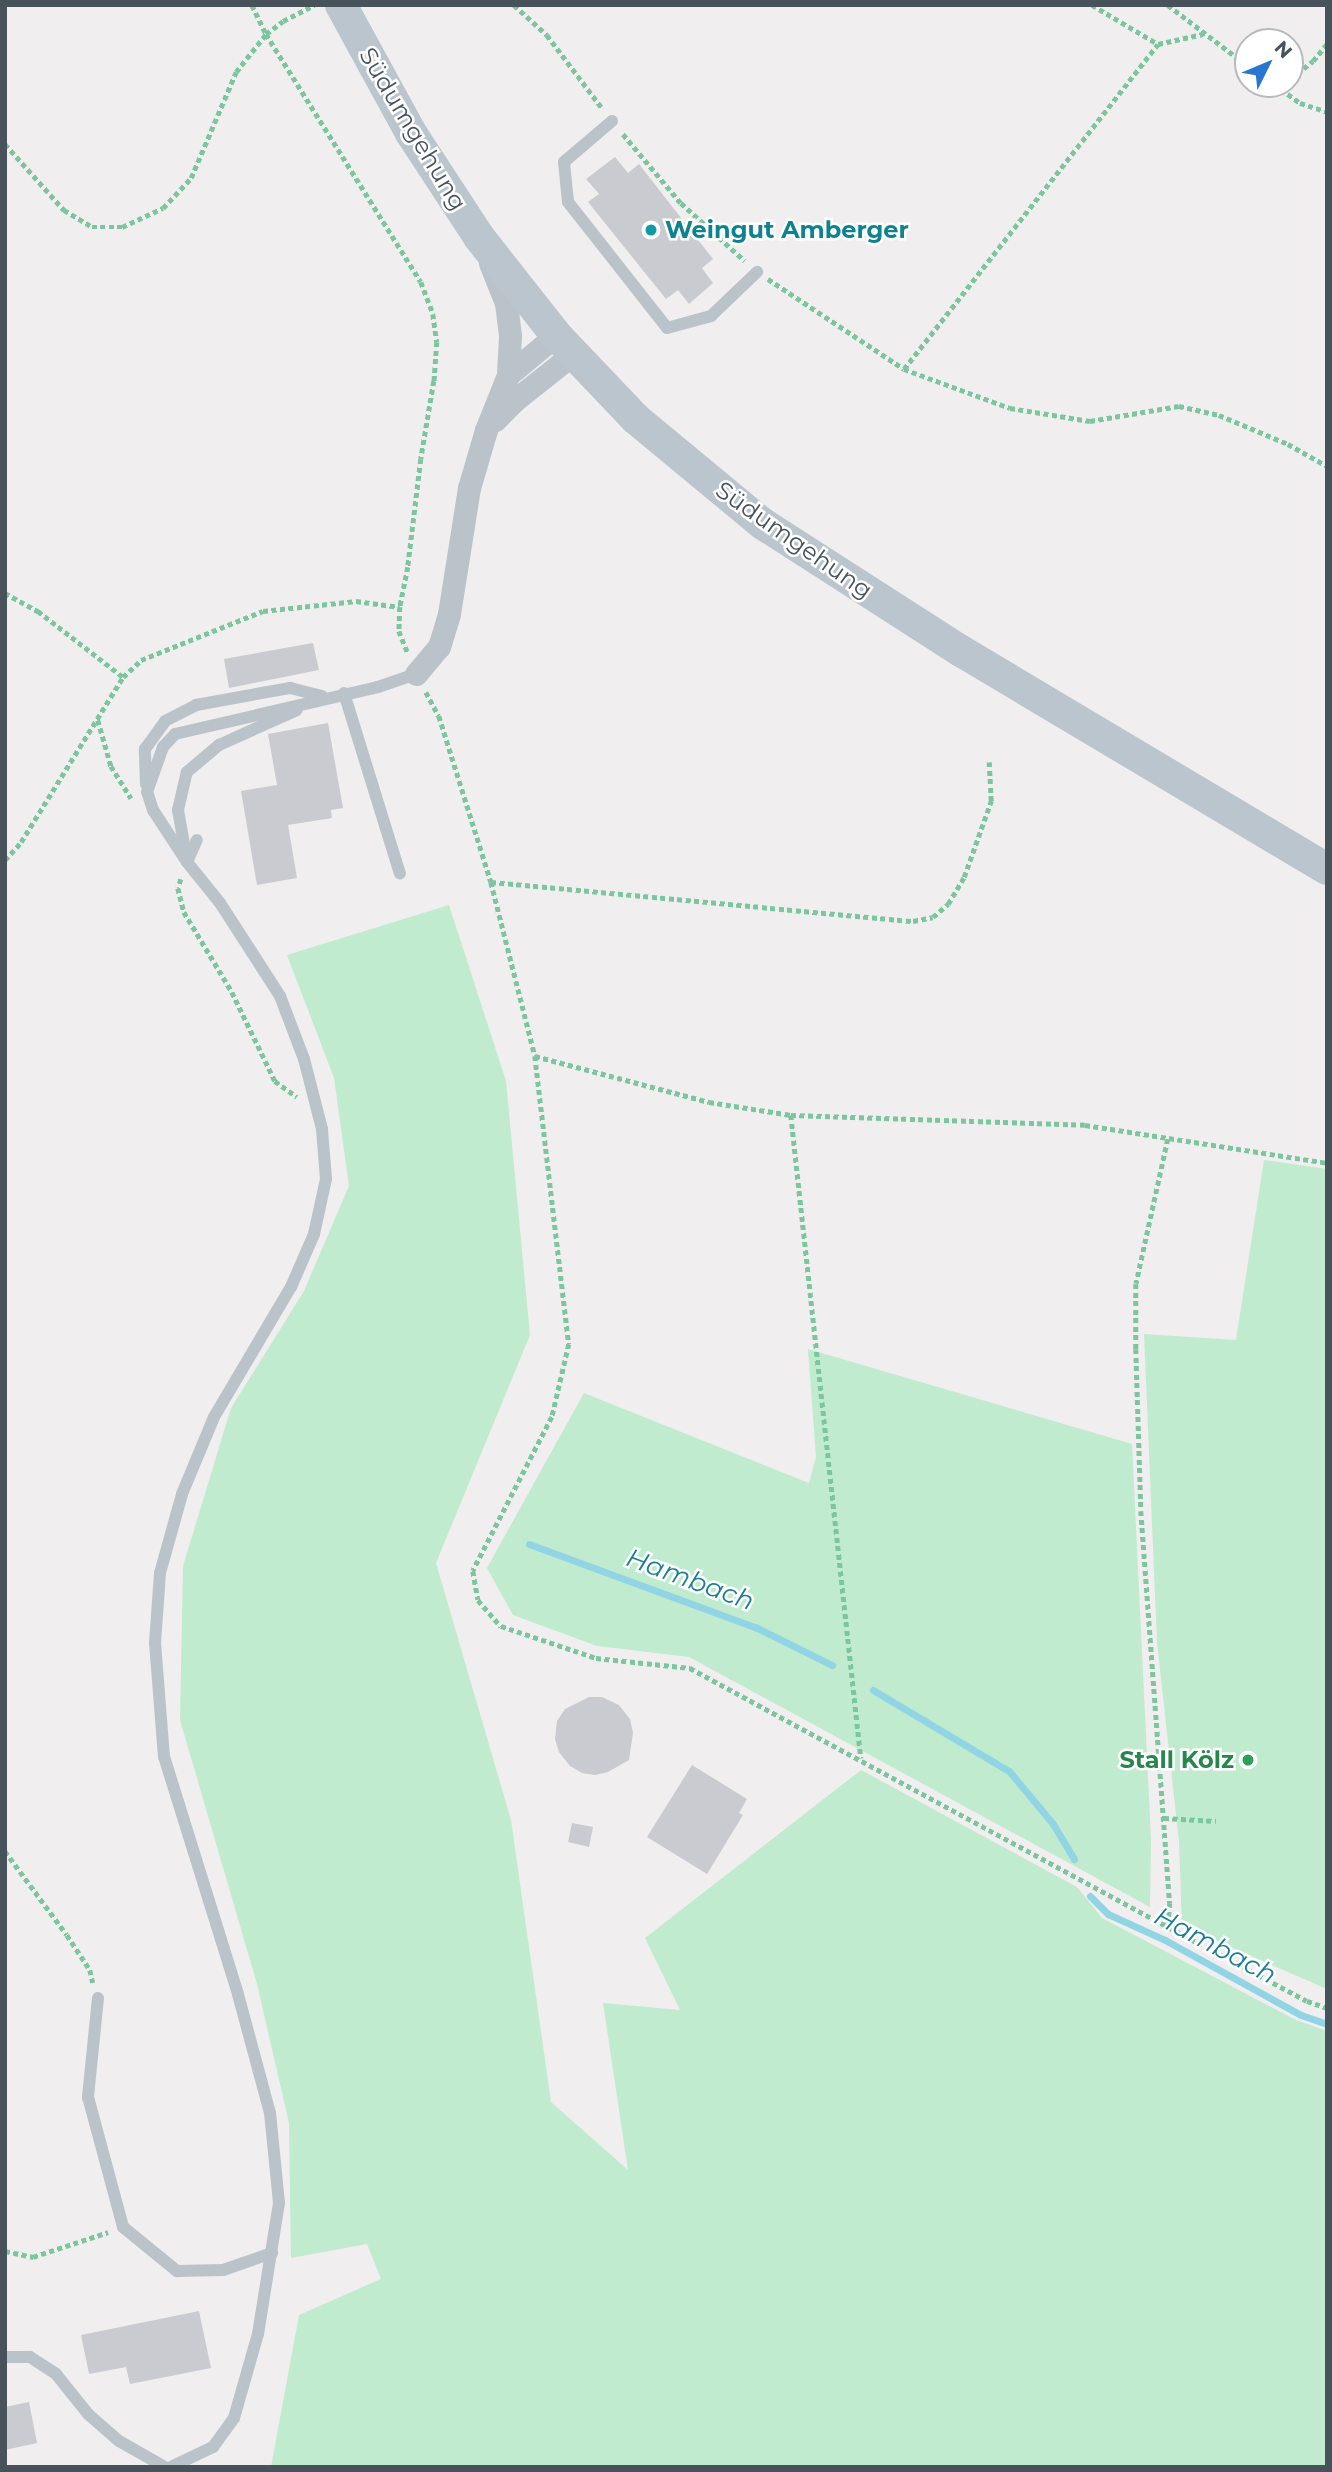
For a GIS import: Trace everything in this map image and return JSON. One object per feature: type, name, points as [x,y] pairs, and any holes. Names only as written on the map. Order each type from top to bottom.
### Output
[{"type":"main road","name":"Südumgehung","points":[[341,5],[411,133],[479,237],[565,344],[636,419],[762,524],[961,651],[1327,869]]},
{"type":"street","points":[[416,674],[439,647],[449,614],[469,488],[486,430],[508,376],[510,336],[506,303],[479,237]]},
{"type":"street","points":[[508,376],[565,344]]},
{"type":"street","points":[[486,430],[565,344]]},
{"type":"lane","points":[[612,121],[564,162],[569,202],[667,328],[711,316],[757,272]]},
{"type":"lane","points":[[147,792],[163,747],[175,734],[416,674]]},
{"type":"lane","points":[[171,2467],[213,2447],[234,2418],[258,2334],[279,2203],[270,2113],[238,1994],[164,1757],[155,1643],[160,1573],[182,1493],[214,1417],[291,1287],[314,1234],[326,1179],[322,1129],[316,1104],[304,1059],[280,996],[225,900],[187,862],[153,810],[147,792],[145,748],[165,721],[196,705],[290,688],[326,697]]},
{"type":"lane","points":[[344,694],[400,874]]},
{"type":"lane","points":[[187,862],[178,810],[187,772],[219,745],[326,697]]},
{"type":"lane","points":[[187,862],[197,840]]},
{"type":"lane","points":[[98,1998],[88,2097],[123,2227],[177,2271],[223,2270],[272,2253]]},
{"type":"lane","points":[[5,2357],[30,2357],[56,2374],[88,2414],[119,2441],[165,2467]]},
{"type":"path","points":[[251,5],[421,282],[433,314],[437,342],[434,381],[400,607],[399,631],[416,674],[439,716],[491,882],[535,1056],[569,1344],[552,1417],[473,1571],[478,1600],[501,1626],[596,1658],[690,1668],[1168,1927],[1307,2001],[1327,2008]]},
{"type":"path","points":[[5,144],[64,211],[92,227],[122,227],[163,208],[191,178],[236,72],[267,34],[283,21],[314,5]]},
{"type":"path","points":[[514,5],[547,35],[612,121],[681,203],[757,272],[904,369],[1010,408],[1090,421],[1179,406],[1219,415],[1287,444],[1327,466]]},
{"type":"path","points":[[1092,5],[1158,44],[1203,34]]},
{"type":"path","points":[[1168,5],[1234,56]]},
{"type":"path","points":[[904,369],[1158,44]]},
{"type":"path","points":[[1304,68],[1327,44]]},
{"type":"path","points":[[1294,98],[1300,103],[1327,111]]},
{"type":"path","points":[[5,593],[38,611],[123,677]]},
{"type":"path","points":[[5,860],[21,842],[123,677],[141,660],[263,611],[356,601],[400,607]]},
{"type":"path","points":[[98,719],[111,766],[128,796],[153,810]]},
{"type":"path","points":[[491,882],[913,921],[933,918],[948,904],[968,864],[990,801],[989,762]]},
{"type":"path","points":[[187,862],[178,888],[184,912],[232,992],[275,1081],[291,1094],[316,1104]]},
{"type":"path","points":[[535,1056],[709,1102],[791,1115],[1085,1125],[1327,1163]]},
{"type":"path","points":[[791,1115],[861,1759]]},
{"type":"path","points":[[1168,1139],[1136,1284],[1141,1511],[1170,1903],[1168,1927]]},
{"type":"path","points":[[1164,1818],[1216,1821]]},
{"type":"path","points":[[5,1851],[90,1970],[98,1998]]},
{"type":"path","points":[[5,2251],[33,2257],[123,2227]]},
{"type":"green space","points":[[449,905],[506,1081],[530,1335],[436,1563],[511,1820],[551,2102],[628,2170],[603,2003],[680,2010],[645,1938],[861,1770],[1077,1887],[1102,1918],[1296,2020],[1327,2031],[1327,2467],[271,2467],[299,2315],[381,2279],[367,2244],[291,2258],[289,2123],[257,1984],[180,1720],[183,1566],[231,1408],[304,1291],[349,1186],[334,1078],[287,955]]},
{"type":"green space","points":[[1264,1160],[1327,1169],[1327,1989],[1182,1926],[1179,1842],[1157,1642],[1144,1334],[1236,1340]]},
{"type":"green space","points":[[808,1349],[1132,1444],[1151,1839],[1150,1907],[689,1657],[597,1646],[513,1615],[487,1568],[584,1393],[809,1483],[816,1457]]},
{"type":"building","name":"Weingut Amberger","points":[[615,157],[628,173],[639,164],[713,259],[702,268],[713,283],[689,304],[678,290],[666,299],[588,202],[599,194],[586,179]]},
{"type":"building","points":[[313,643],[319,670],[229,688],[224,659]]},
{"type":"building","points":[[328,723],[343,808],[331,810],[332,818],[288,825],[297,878],[257,885],[241,791],[277,785],[268,734]]},
{"type":"building","points":[[589,1697],[602,1697],[619,1705],[630,1719],[633,1733],[629,1760],[608,1772],[595,1775],[582,1773],[570,1766],[559,1752],[555,1739],[557,1721],[565,1709]]},
{"type":"building","points":[[692,1765],[747,1799],[739,1813],[743,1815],[707,1874],[647,1837]]},
{"type":"building","points":[[572,1823],[593,1827],[589,1847],[568,1842]]},
{"type":"building","points":[[199,2311],[211,2368],[130,2384],[126,2367],[89,2374],[81,2335]]},
{"type":"building","points":[[29,2402],[37,2443],[5,2450],[5,2407]]},
{"type":"waterway","name":"Hambach","points":[[529,1544],[755,1627],[832,1665]]},
{"type":"waterway","name":"Hambach","points":[[873,1690],[1009,1771],[1053,1824],[1074,1859]]},
{"type":"waterway","name":"Hambach","points":[[1090,1896],[1108,1914],[1165,1940],[1301,2015],[1327,2024]]},
{"type":"place","name":"Weingut Amberger","points":[[651,230]]},
{"type":"place","name":"Stall Kölz","points":[[1248,1760]]}]
